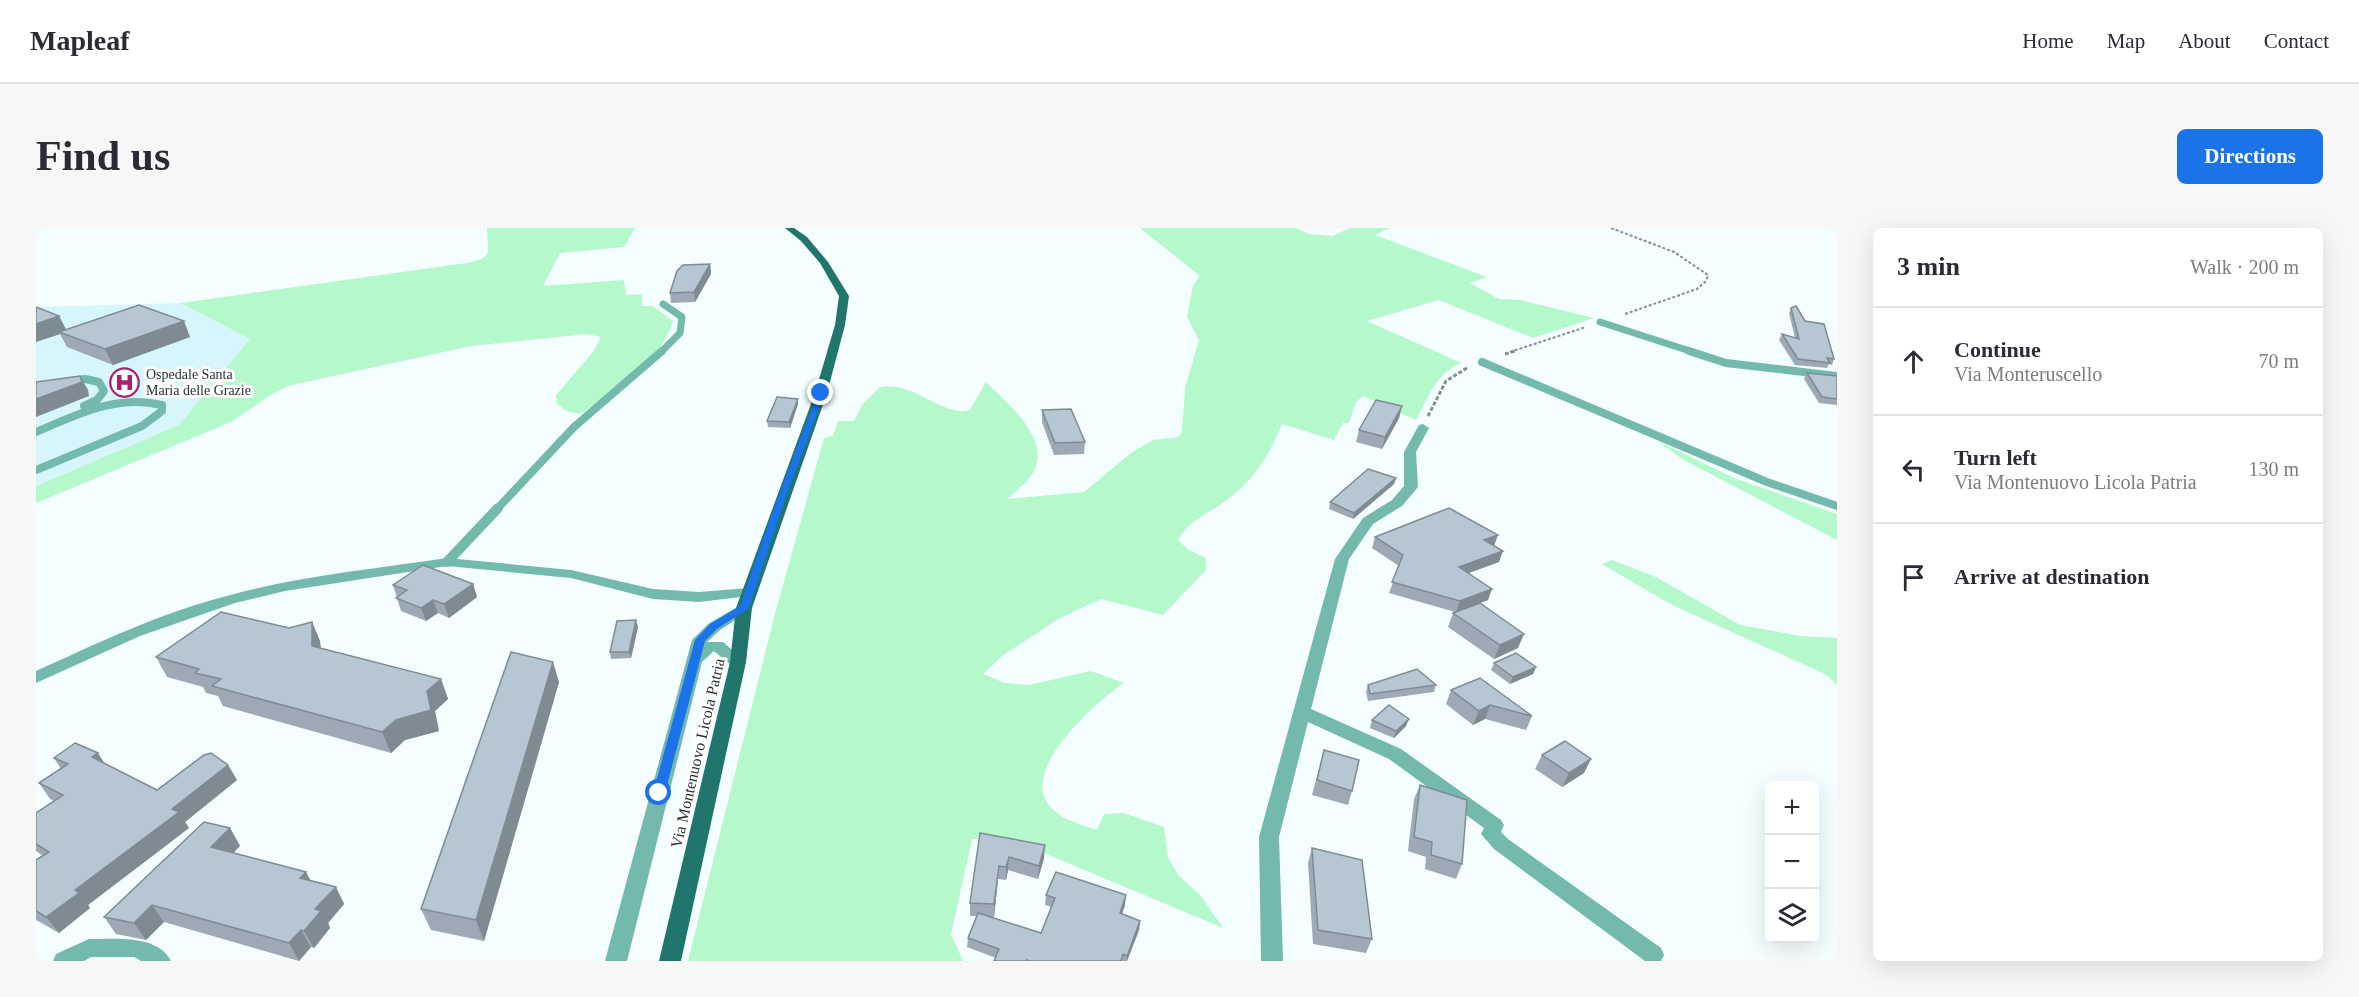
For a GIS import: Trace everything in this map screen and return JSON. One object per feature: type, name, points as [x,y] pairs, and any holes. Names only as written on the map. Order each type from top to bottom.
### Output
[{"type":"main road","name":"Via Montenuovo Licola Patria","points":[[670,961],[738,662],[744,608],[821,393],[840,325],[844,296],[824,262],[804,239],[789,228]]},
{"type":"street","points":[[1272,961],[1269,837],[1342,559],[1368,521],[1397,503],[1411,487],[1410,452],[1423,428]]},
{"type":"street","points":[[36,678],[134,633],[191,611],[231,599],[285,587],[447,562],[571,574],[653,594],[699,597],[749,592]]},
{"type":"street","points":[[616,961],[700,640],[714,627],[744,608]]},
{"type":"street","points":[[692,664],[708,647],[717,646],[738,662]]},
{"type":"street","points":[[1302,712],[1395,754],[1494,825],[1491,834],[1501,844],[1653,955]]},
{"type":"street","points":[[64,961],[89,948],[137,948],[160,961]]},
{"type":"lane","points":[[447,562],[574,427],[644,369],[680,333],[682,317],[663,304]]},
{"type":"lane","points":[[1600,322],[1726,363],[1837,376]]},
{"type":"lane","points":[[1482,362],[1757,478],[1837,506]]},
{"type":"lane","points":[[36,424],[97,400],[104,391],[99,382],[85,379],[60,382]]},
{"type":"lane","points":[[36,432],[114,403],[150,401],[162,405],[162,411],[142,426],[36,470]]},
{"type":"path","points":[[1423,428],[1446,381],[1464,369],[1697,289],[1706,281],[1708,275],[1676,252],[1611,228]]},
{"type":"shaded area","name":"Ospedale Santa Maria delle Grazie","points":[[181,303],[251,339],[179,425],[36,486],[36,307]]},
{"type":"green space","points":[[487,228],[635,228],[624,247],[560,253],[543,286],[624,280],[626,295],[642,294],[642,306],[653,306],[673,321],[658,349],[635,373],[581,414],[566,411],[557,404],[556,395],[593,352],[601,337],[586,334],[471,346],[288,386],[231,422],[36,503],[36,486],[179,425],[250,339],[181,303],[467,263],[482,259],[488,253]]},
{"type":"green space","points":[[1140,228],[1296,228],[1309,234],[1333,236],[1350,228],[1390,228],[1375,235],[1487,277],[1470,283],[1499,299],[1520,300],[1594,318],[1533,338],[1439,300],[1367,321],[1461,363],[1452,367],[1439,380],[1416,420],[1363,396],[1356,402],[1349,423],[1343,423],[1334,440],[1282,424],[1266,456],[1246,483],[1221,504],[1194,521],[1178,540],[1189,550],[1206,558],[1206,570],[1163,615],[1101,599],[1060,618],[1002,656],[983,674],[1005,683],[1029,685],[1091,671],[1124,683],[1081,720],[1053,755],[1045,772],[1042,789],[1048,804],[1064,818],[1097,830],[1104,814],[1123,813],[1164,827],[1168,858],[1179,876],[1201,896],[1223,928],[1008,838],[972,839],[951,934],[963,961],[688,961],[776,610],[824,438],[833,436],[838,421],[854,421],[862,405],[880,387],[905,389],[939,405],[960,411],[970,410],[986,382],[1026,424],[1037,450],[1037,463],[1031,476],[1008,499],[1084,492],[1131,453],[1153,440],[1178,437],[1182,432],[1185,388],[1199,340],[1187,317],[1193,285],[1200,276]]},
{"type":"green space","points":[[1658,441],[1734,478],[1837,514],[1837,540],[1682,459]]},
{"type":"green space","points":[[1612,560],[1656,577],[1740,625],[1801,636],[1837,638],[1837,685],[1825,674],[1672,605],[1602,564]]},
{"type":"building","points":[[710,264],[694,292],[670,293],[677,271],[683,265]]},
{"type":"building","points":[[139,305],[184,321],[105,349],[59,332]]},
{"type":"building","points":[[1796,306],[1805,321],[1824,324],[1834,359],[1827,358],[1830,363],[1798,359],[1782,334],[1799,339],[1791,308]]},
{"type":"building","points":[[36,307],[59,316],[36,324]]},
{"type":"building","points":[[1807,373],[1837,376],[1837,399],[1822,397]]},
{"type":"building","points":[[80,376],[82,382],[36,399],[36,382]]},
{"type":"building","points":[[777,397],[798,399],[789,422],[767,421]]},
{"type":"building","points":[[1376,400],[1402,406],[1385,437],[1359,430]]},
{"type":"building","points":[[1071,409],[1085,442],[1055,443],[1042,410]]},
{"type":"building","points":[[1368,469],[1396,478],[1354,513],[1330,502]]},
{"type":"building","points":[[1449,508],[1498,535],[1484,540],[1503,551],[1459,567],[1492,589],[1460,601],[1392,582],[1403,555],[1375,537]]},
{"type":"building","points":[[423,565],[473,584],[444,604],[433,600],[421,608],[396,598],[407,590],[393,585]]},
{"type":"building","points":[[1480,603],[1524,634],[1500,645],[1453,613]]},
{"type":"building","points":[[221,612],[289,628],[312,622],[312,646],[441,679],[427,691],[431,710],[396,720],[382,732],[212,686],[221,679],[195,673],[199,669],[156,657]]},
{"type":"building","points":[[636,620],[629,652],[610,652],[617,621]]},
{"type":"building","points":[[511,652],[553,662],[476,920],[421,909]]},
{"type":"building","points":[[1516,653],[1536,667],[1513,677],[1494,663]]},
{"type":"building","points":[[1417,669],[1436,685],[1370,694],[1368,685]]},
{"type":"building","points":[[1480,678],[1532,716],[1490,705],[1479,711],[1451,690]]},
{"type":"building","points":[[1389,705],[1409,719],[1396,731],[1372,720]]},
{"type":"building","points":[[1565,741],[1591,759],[1569,773],[1542,755]]},
{"type":"building","points":[[75,743],[98,753],[92,757],[157,790],[204,755],[211,753],[228,765],[172,809],[179,812],[75,890],[79,893],[46,917],[36,911],[36,860],[49,852],[36,844],[36,813],[63,795],[39,783],[68,764],[54,758]]},
{"type":"building","points":[[1324,750],[1359,760],[1352,791],[1317,780]]},
{"type":"building","points":[[1420,785],[1467,800],[1462,864],[1431,855],[1432,842],[1414,837]]},
{"type":"building","points":[[204,822],[230,828],[211,847],[306,872],[300,878],[336,887],[315,909],[321,911],[304,931],[301,930],[289,943],[152,905],[134,923],[104,917]]},
{"type":"building","points":[[980,833],[1045,845],[1039,866],[1009,857],[1006,867],[999,866],[994,904],[970,903]]},
{"type":"building","points":[[1312,848],[1362,860],[1372,939],[1318,930]]},
{"type":"building","points":[[1056,872],[1126,895],[1120,913],[1140,921],[1127,956],[1123,954],[1121,961],[994,961],[999,949],[968,938],[978,913],[1041,933],[1055,898],[1046,895]]},
{"type":"place","name":"Ospedale Santa Maria delle Grazie","points":[[125,382]]},
{"type":"route","points":[[659,793],[700,640],[714,627],[744,608],[780,502],[821,393]]}]
